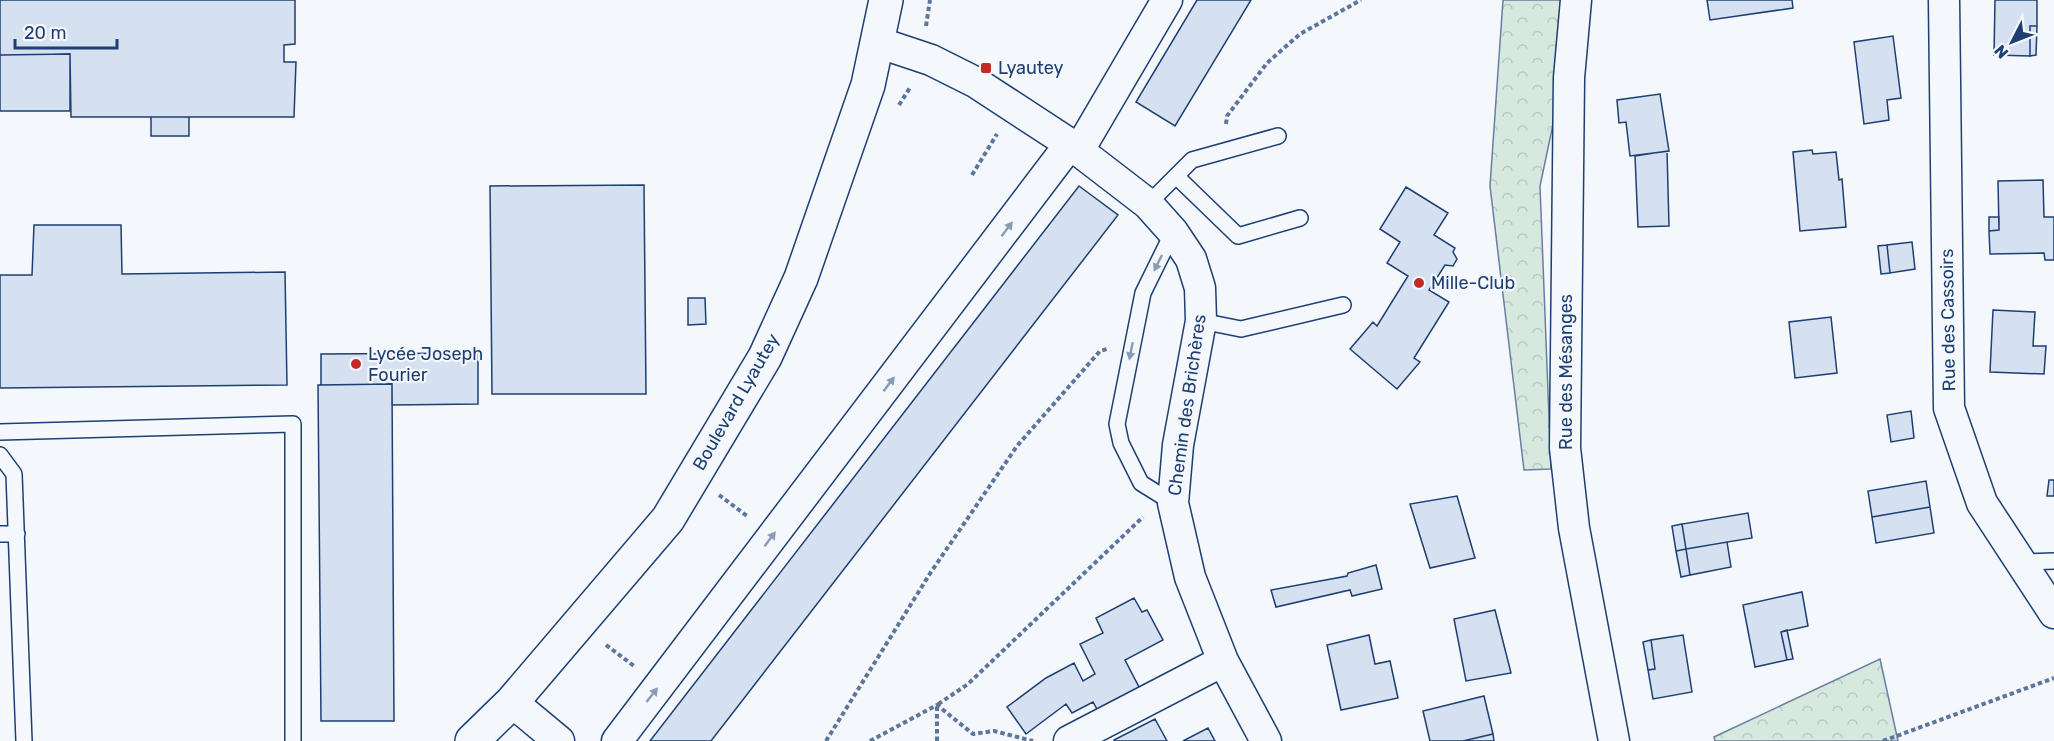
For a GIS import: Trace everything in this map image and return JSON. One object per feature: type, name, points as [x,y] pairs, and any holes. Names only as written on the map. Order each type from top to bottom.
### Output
[{"type":"main road","name":"Boulevard Lyautey","points":[[472,741],[512,702],[668,519],[765,357],[801,278],[868,85],[886,0]]},
{"type":"street","points":[[617,741],[1075,147],[1115,88],[1167,0]]},
{"type":"street","name":"Rue des Mésanges","points":[[1576,0],[1569,78],[1565,448],[1574,528],[1614,741]]},
{"type":"street","name":"Rue des Cassoirs","points":[[1944,0],[1949,408],[1982,503],[2054,613]]},
{"type":"street","name":"Chemin des Brichères","points":[[878,42],[939,64],[1014,105],[1075,147],[1148,204],[1173,232],[1191,259],[1200,288],[1201,321],[1178,445],[1173,503],[1190,577],[1223,661],[1266,741]]},
{"type":"street","points":[[1069,741],[1223,661]]},
{"type":"street","points":[[512,702],[559,741]]},
{"type":"lane","points":[[1148,204],[1192,160],[1278,136]]},
{"type":"lane","points":[[1176,176],[1238,236],[1300,218]]},
{"type":"lane","points":[[1173,232],[1143,293],[1118,424],[1121,443],[1141,483],[1173,503]]},
{"type":"lane","points":[[1201,321],[1240,329],[1343,305]]},
{"type":"lane","points":[[0,432],[293,424],[293,741]]},
{"type":"lane","points":[[0,455],[14,474],[24,741]]},
{"type":"lane","points":[[0,534],[17,534]]},
{"type":"lane","points":[[2020,562],[2054,561]]},
{"type":"path","points":[[1222,151],[1227,116],[1267,63],[1300,34],[1361,0]]},
{"type":"path","points":[[972,175],[1014,105]]},
{"type":"path","points":[[826,741],[931,572],[1017,446],[1100,351],[1133,343]]},
{"type":"path","points":[[870,741],[937,705],[968,684],[1139,519],[1173,503]]},
{"type":"path","points":[[1883,741],[2054,678]]},
{"type":"path","points":[[937,705],[937,741]]},
{"type":"path","points":[[937,705],[973,734],[994,731],[1033,741]]},
{"type":"green space","points":[[1503,0],[1565,0],[1563,77],[1540,186],[1551,469],[1524,470],[1490,186]]},
{"type":"green space","points":[[1880,659],[1898,741],[1715,741],[1714,737]]},
{"type":"building","points":[[0,0],[295,0],[295,44],[284,45],[284,62],[296,62],[294,117],[71,117],[70,54],[0,55]]},
{"type":"building","points":[[1197,0],[1251,0],[1175,126],[1136,102]]},
{"type":"building","points":[[1707,0],[1792,0],[1793,8],[1710,20]]},
{"type":"building","points":[[1995,0],[2037,0],[2037,26],[2030,26],[2030,56],[1994,55]]},
{"type":"building","points":[[2030,26],[2037,26],[2036,55],[2030,56]]},
{"type":"building","points":[[1893,36],[1901,98],[1887,100],[1889,120],[1864,124],[1854,42]]},
{"type":"building","points":[[70,54],[70,111],[0,111],[0,55]]},
{"type":"building","points":[[1660,94],[1669,151],[1630,156],[1626,122],[1619,123],[1617,100]]},
{"type":"building","points":[[151,117],[189,117],[189,136],[151,136]]},
{"type":"building","points":[[1812,150],[1813,154],[1836,152],[1839,180],[1842,179],[1846,227],[1800,231],[1793,152]]},
{"type":"building","points":[[1667,151],[1669,226],[1638,227],[1635,156]]},
{"type":"building","points":[[2043,180],[2044,217],[2054,217],[2054,260],[2045,260],[2044,253],[1990,254],[1989,231],[1999,230],[1998,181]]},
{"type":"building","points":[[644,185],[646,394],[492,394],[490,186]]},
{"type":"building","points":[[1079,186],[1118,215],[711,741],[650,741]]},
{"type":"building","name":"Mille-Club","points":[[1406,187],[1448,213],[1434,235],[1455,248],[1453,252],[1457,259],[1453,266],[1445,265],[1429,290],[1449,302],[1414,358],[1420,362],[1397,389],[1350,349],[1373,322],[1377,326],[1408,276],[1387,263],[1400,242],[1380,229]]},
{"type":"building","points":[[1989,217],[1999,217],[1999,230],[1989,231]]},
{"type":"building","points":[[34,225],[121,225],[122,274],[285,272],[287,385],[0,388],[0,275],[32,275]]},
{"type":"building","points":[[1912,242],[1915,269],[1890,273],[1887,245]]},
{"type":"building","points":[[1887,245],[1890,273],[1881,274],[1878,246]]},
{"type":"building","points":[[688,298],[705,298],[706,324],[688,325]]},
{"type":"building","points":[[1993,310],[2035,312],[2033,346],[2046,346],[2044,374],[1990,372]]},
{"type":"building","points":[[1831,317],[1837,373],[1795,378],[1789,322]]},
{"type":"building","points":[[478,353],[478,404],[392,405],[392,384],[321,385],[321,354]]},
{"type":"building","points":[[392,384],[394,721],[321,721],[318,385]]},
{"type":"building","points":[[1911,411],[1914,438],[1891,442],[1887,415]]},
{"type":"building","points":[[2049,480],[2054,480],[2054,496],[2047,496]]},
{"type":"building","points":[[1926,481],[1930,507],[1872,517],[1868,491]]},
{"type":"building","points":[[1457,496],[1475,558],[1430,568],[1410,504]]},
{"type":"building","points":[[1930,507],[1934,533],[1876,543],[1872,517]]},
{"type":"building","points":[[1748,513],[1752,538],[1686,549],[1682,524]]},
{"type":"building","points":[[1682,524],[1686,549],[1676,551],[1672,526]]},
{"type":"building","points":[[1727,542],[1731,567],[1690,575],[1686,549]]},
{"type":"building","points":[[1686,549],[1690,575],[1681,577],[1676,551]]},
{"type":"building","points":[[1376,565],[1382,589],[1352,596],[1350,590],[1276,607],[1271,590],[1347,576],[1348,573]]},
{"type":"building","points":[[1802,592],[1808,626],[1781,632],[1787,660],[1755,667],[1743,605]]},
{"type":"building","points":[[1134,598],[1142,612],[1147,610],[1163,640],[1125,660],[1140,689],[1098,711],[1093,702],[1072,713],[1066,704],[1026,734],[1007,707],[1046,678],[1074,663],[1083,681],[1095,674],[1080,644],[1103,633],[1096,618]]},
{"type":"building","points":[[1495,610],[1511,673],[1466,681],[1454,619]]},
{"type":"building","points":[[1787,630],[1793,659],[1787,660],[1781,632]]},
{"type":"building","points":[[1369,635],[1375,664],[1390,661],[1398,698],[1341,710],[1327,645]]},
{"type":"building","points":[[1683,635],[1692,692],[1653,699],[1648,670],[1655,669],[1651,640]]},
{"type":"building","points":[[1651,640],[1655,669],[1648,670],[1643,642]]},
{"type":"building","points":[[1484,696],[1493,734],[1463,741],[1430,741],[1423,711]]},
{"type":"building","points":[[1155,719],[1167,741],[1114,741],[1114,740]]},
{"type":"building","points":[[1208,728],[1215,741],[1183,741]]},
{"type":"building","points":[[1493,734],[1494,741],[1463,741]]},
{"type":"place","name":"Lyautey","points":[[986,68]]},
{"type":"place","name":"Mille-Club","points":[[1419,283]]},
{"type":"place","name":"Lycée Joseph Fourier","points":[[356,364]]}]
